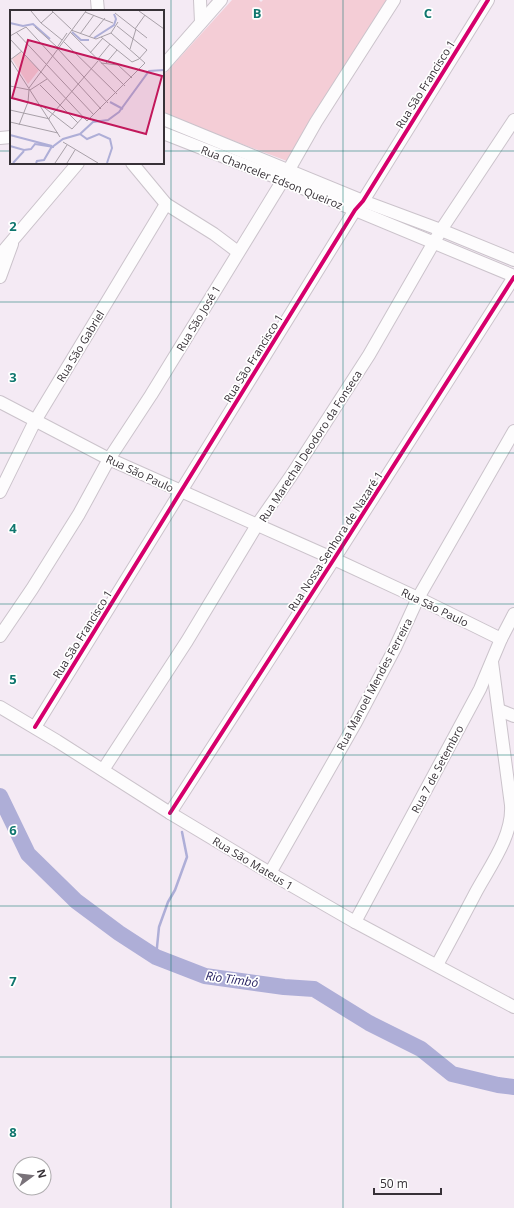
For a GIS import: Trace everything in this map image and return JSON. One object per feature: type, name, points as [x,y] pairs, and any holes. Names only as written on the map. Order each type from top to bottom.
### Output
[{"type":"street","points":[[97,0],[98,10]]},
{"type":"street","points":[[200,0],[201,22]]},
{"type":"street","points":[[164,65],[221,0]]},
{"type":"street","name":"Rua São José 1","points":[[0,636],[32,589],[79,514],[109,459],[151,395],[316,122],[394,0]]},
{"type":"street","name":"Rua São Francisco 1","points":[[35,727],[488,0]]},
{"type":"street","name":"Rua Chanceler Edson Queiroz","points":[[164,119],[285,175],[359,206],[433,243],[514,276]]},
{"type":"street","name":"Rua Marechal Deodoro da Fonseca","points":[[103,770],[187,641],[257,525],[291,476],[369,355],[441,230],[514,120]]},
{"type":"street","name":"Rua Chanceler Edson Queiroz","points":[[164,133],[285,175]]},
{"type":"street","points":[[0,255],[77,164]]},
{"type":"street","points":[[133,164],[166,204],[214,234],[238,252]]},
{"type":"street","name":"Rua São Gabriel","points":[[0,492],[35,421],[166,204]]},
{"type":"street","name":"Rua Chanceler Edson Queiroz","points":[[359,206],[441,230],[514,260]]},
{"type":"street","points":[[0,277],[13,240]]},
{"type":"street","name":"Rua Nossa Senhora de Nazaré 1","points":[[170,813],[514,276]]},
{"type":"street","name":"Rua São Paulo","points":[[0,402],[109,459],[334,559],[418,598],[500,639]]},
{"type":"street","name":"Rua Manoel Mendes Ferreira","points":[[270,874],[395,648],[418,598],[514,431]]},
{"type":"street","name":"Rua 7 de Setembro","points":[[355,922],[480,688],[492,662],[500,639],[512,621]]},
{"type":"street","points":[[437,965],[500,848],[509,828],[511,819],[511,805],[492,662]]},
{"type":"street","name":"Rua São Mateus 1","points":[[0,707],[35,727],[170,813],[270,874],[355,922],[514,1007]]},
{"type":"street","points":[[499,710],[514,716]]},
{"type":"shaded area","points":[[232,0],[259,0],[261,2],[263,0],[389,0],[287,161],[164,114],[164,75]]},
{"type":"waterway","name":"Rio Timbó","points":[[0,796],[28,854],[76,901],[119,933],[156,957],[205,976],[284,987],[314,989],[369,1023],[421,1049],[452,1074],[498,1085],[514,1087]]},
{"type":"waterway","points":[[156,957],[159,927],[187,857],[182,832]]},
{"type":"cycle path","points":[[35,727],[355,210],[363,201],[488,0]]},
{"type":"cycle path","points":[[170,813],[514,277]]}]
